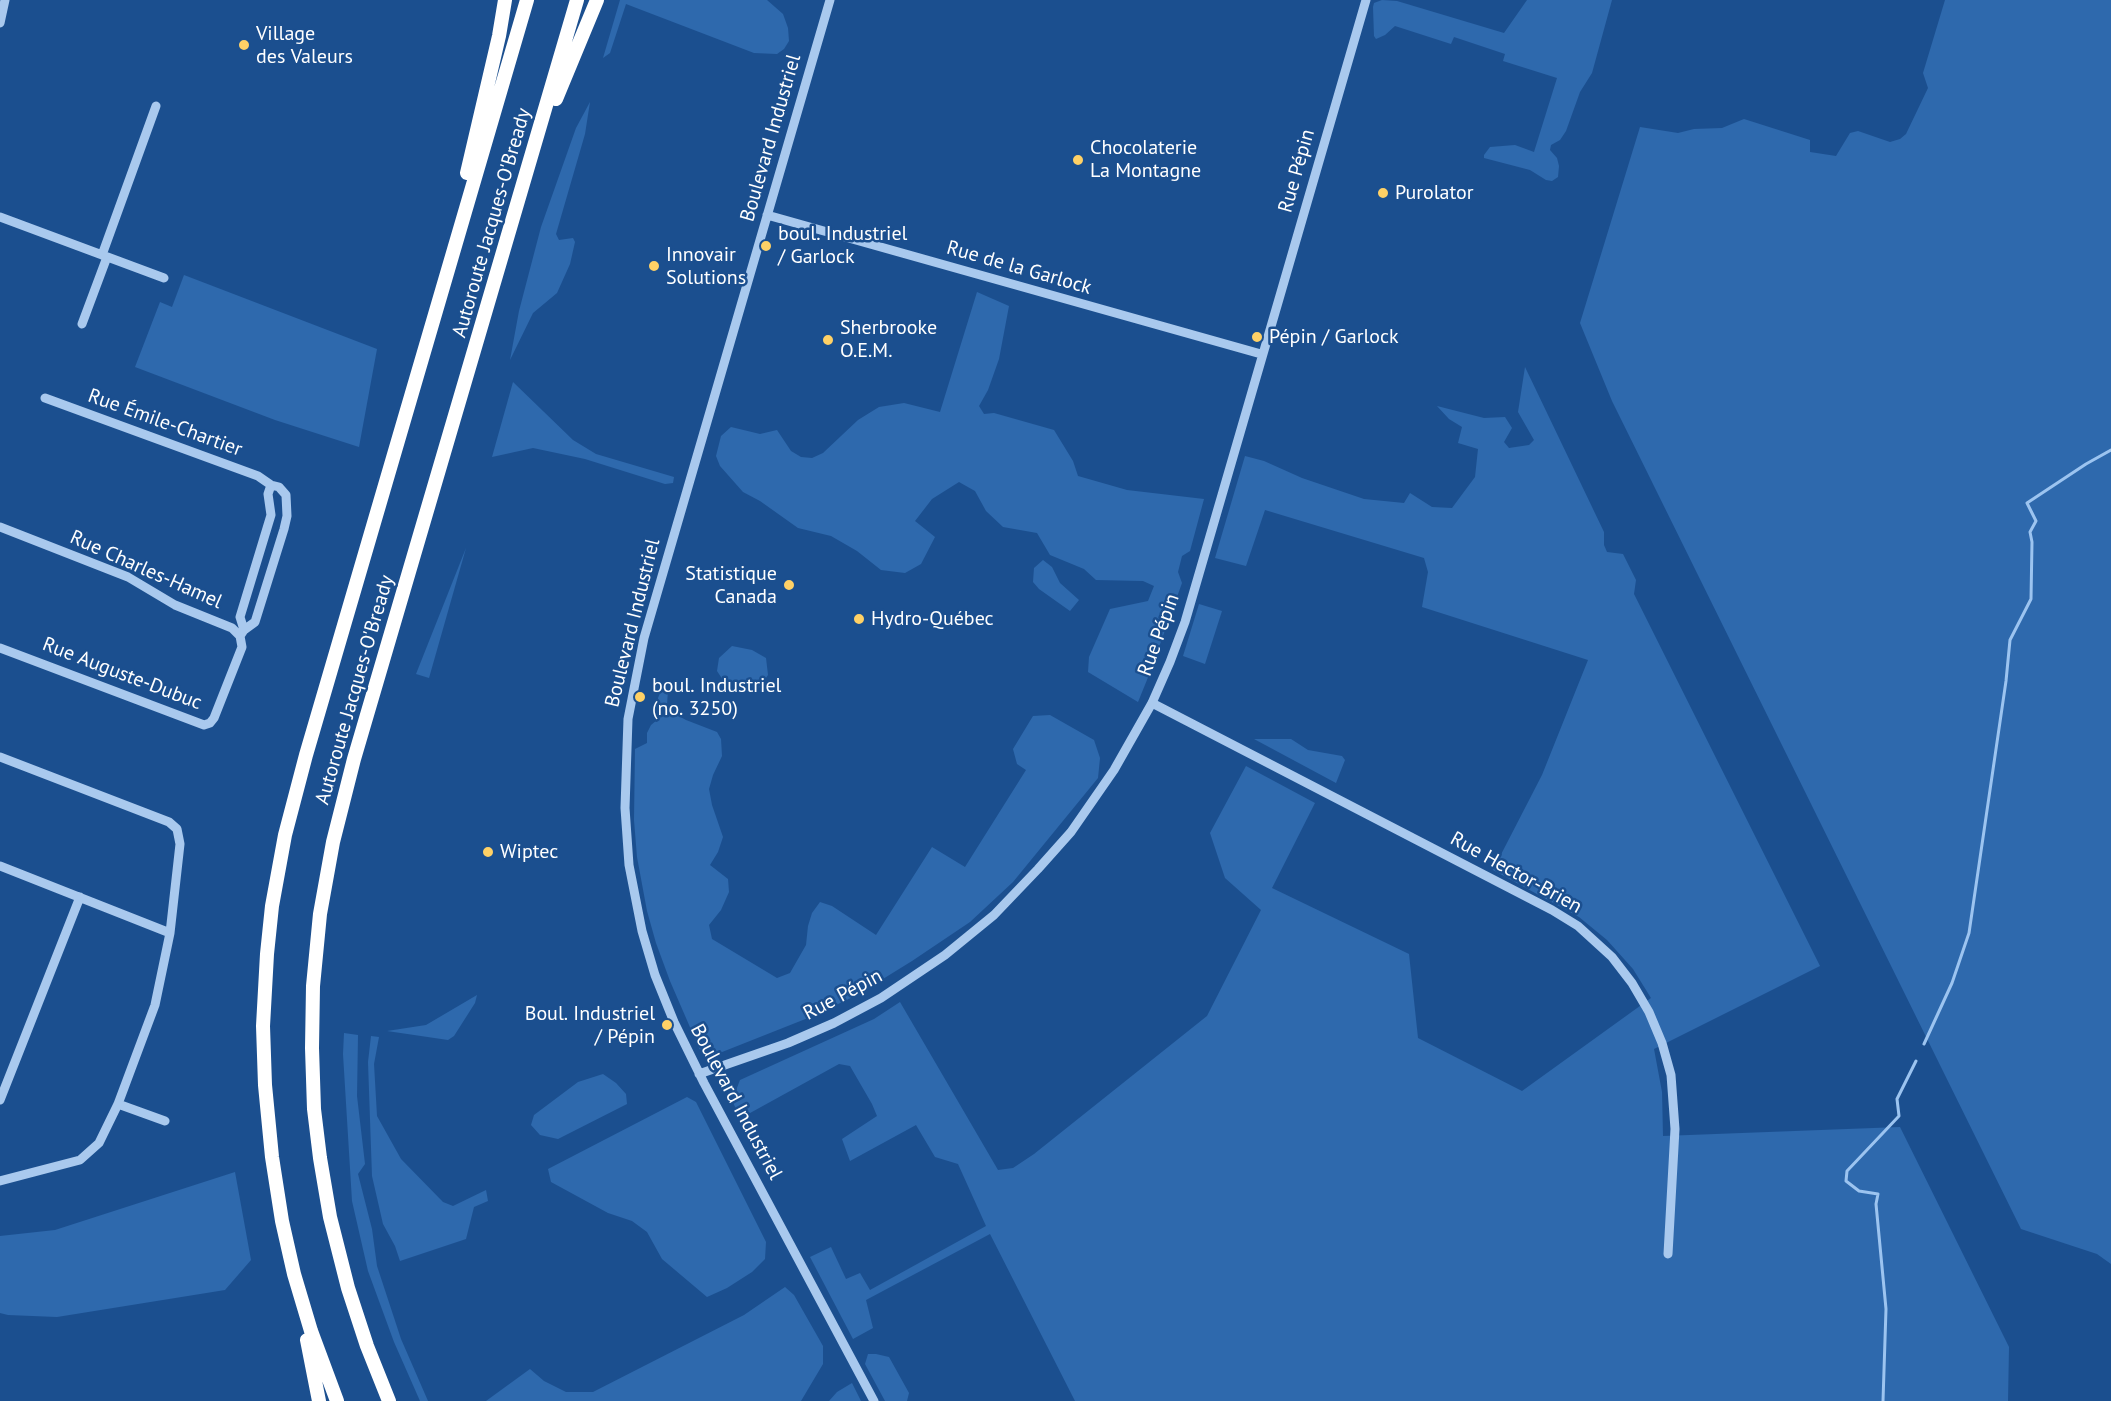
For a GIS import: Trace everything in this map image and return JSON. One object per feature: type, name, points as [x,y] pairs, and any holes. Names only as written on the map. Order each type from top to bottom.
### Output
[{"type":"highway","points":[[441,292],[499,36],[505,0]]},
{"type":"highway","name":"Autoroute Jacques-O'Bready","points":[[337,1401],[320,1359],[299,1294],[280,1210],[266,1096],[264,1001],[272,906],[300,777],[526,0]]},
{"type":"highway","name":"Autoroute Jacques-O'Bready","points":[[389,1401],[351,1300],[323,1181],[312,1073],[312,1011],[317,938],[330,854],[348,783],[577,0]]},
{"type":"highway","points":[[528,168],[597,0]]},
{"type":"highway","points":[[299,1294],[319,1401]]},
{"type":"street","points":[[0,22],[5,0]]},
{"type":"street","name":"Boulevard Industriel","points":[[830,0],[646,631],[632,692],[626,735],[625,795],[627,837],[638,915],[664,998],[699,1074],[874,1401]]},
{"type":"street","name":"Rue Pépin","points":[[699,1074],[788,1043],[851,1014],[910,979],[974,933],[1013,896],[1071,832],[1114,770],[1152,703],[1170,662],[1190,604],[1366,0]]},
{"type":"street","points":[[82,324],[156,106]]},
{"type":"street","name":"Rue de la Garlock","points":[[767,215],[1261,354]]},
{"type":"street","points":[[0,217],[164,278]]},
{"type":"street","name":"Rue Émile-Chartier","points":[[45,398],[258,476],[279,488],[286,495],[287,516],[255,622],[242,633]]},
{"type":"street","points":[[242,633],[240,617],[271,515],[268,494],[271,485]]},
{"type":"street","name":"Rue Charles-Hamel","points":[[0,528],[128,577],[175,605],[242,633]]},
{"type":"street","name":"Rue Auguste-Dubuc","points":[[0,648],[204,725],[210,723],[214,718],[242,646],[242,633]]},
{"type":"street","name":"Rue Hector-Brien","points":[[1152,703],[1552,910],[1589,936],[1612,957],[1632,983],[1649,1012],[1662,1042],[1671,1075],[1675,1129],[1668,1254]]},
{"type":"street","points":[[0,757],[174,825],[180,836],[170,933],[154,1005],[118,1104],[99,1143],[80,1160],[0,1181]]},
{"type":"street","points":[[0,866],[170,933]]},
{"type":"street","points":[[0,1100],[80,897]]},
{"type":"street","points":[[118,1104],[165,1121]]},
{"type":"shaded area","points":[[620,0],[767,0],[783,14],[788,28],[789,41],[777,54],[754,53],[626,4],[610,53],[603,58]]},
{"type":"shaded area","points":[[1382,0],[1397,1],[1504,33],[1527,0],[1612,0],[1592,73],[1580,92],[1566,131],[1560,140],[1551,145],[1550,150],[1557,158],[1559,166],[1558,177],[1552,181],[1546,180],[1530,170],[1484,158],[1490,147],[1515,145],[1534,152],[1557,78],[1503,61],[1505,54],[1454,37],[1451,44],[1395,26],[1376,39],[1373,7],[1374,3]]},
{"type":"shaded area","points":[[1945,0],[2111,0],[2111,1264],[2097,1254],[2021,1229],[1612,401],[1580,323],[1640,127],[1678,133],[1694,129],[1722,128],[1744,119],[1810,140],[1810,152],[1836,156],[1850,133],[1858,131],[1890,142],[1900,139],[1906,134],[1928,88],[1923,73]]},
{"type":"shaded area","points":[[590,102],[585,134],[556,234],[559,240],[573,238],[575,242],[570,264],[557,293],[533,313],[510,360],[519,311],[541,227],[576,128]]},
{"type":"shaded area","points":[[184,275],[377,349],[359,447],[275,420],[135,367],[160,302],[172,307]]},
{"type":"shaded area","points":[[977,292],[1009,306],[999,359],[988,390],[979,406],[984,414],[994,413],[1054,430],[1073,461],[1078,476],[1127,490],[1204,499],[1190,551],[1182,556],[1178,572],[1182,583],[1138,702],[1088,672],[1089,657],[1110,609],[1148,601],[1154,586],[1143,581],[1096,580],[1084,569],[1050,555],[1037,533],[1003,527],[986,511],[975,491],[959,482],[932,499],[915,521],[935,537],[921,564],[905,573],[881,570],[857,551],[831,536],[798,528],[743,492],[720,466],[716,456],[721,436],[731,427],[760,434],[777,430],[791,451],[801,457],[812,458],[823,453],[858,420],[879,407],[904,403],[940,412]]},
{"type":"shaded area","points":[[1525,367],[1604,532],[1604,545],[1607,552],[1623,554],[1636,580],[1634,594],[1820,966],[1654,1049],[1662,1092],[1663,1136],[1900,1127],[2009,1347],[2008,1401],[1075,1401],[990,1234],[866,1300],[873,1328],[853,1339],[810,1257],[831,1247],[846,1279],[860,1273],[870,1290],[986,1226],[958,1164],[935,1157],[916,1125],[850,1161],[842,1139],[877,1116],[850,1066],[839,1064],[741,1118],[732,1101],[740,1080],[874,1019],[900,1002],[998,1170],[1013,1168],[1034,1154],[1207,1016],[1261,910],[1225,878],[1210,833],[1246,766],[1315,803],[1272,888],[1409,954],[1418,1038],[1522,1091],[1651,998],[1633,969],[1607,940],[1579,917],[1493,870],[1542,775],[1588,660],[1422,607],[1428,572],[1424,558],[1265,510],[1246,566],[1215,558],[1245,456],[1364,499],[1404,503],[1410,493],[1432,507],[1452,508],[1475,477],[1478,449],[1458,443],[1462,427],[1449,419],[1437,406],[1484,418],[1505,417],[1512,428],[1504,442],[1509,448],[1529,445],[1534,440],[1518,412]]},
{"type":"shaded area","points":[[513,382],[573,440],[596,454],[674,477],[673,483],[665,484],[585,459],[533,448],[492,457]]},
{"type":"shaded area","points":[[466,548],[429,678],[416,674]]},
{"type":"shaded area","points":[[1043,560],[1052,567],[1060,583],[1079,600],[1070,611],[1039,589],[1033,582],[1034,568]]},
{"type":"shaded area","points":[[1199,604],[1222,611],[1205,664],[1183,656]]},
{"type":"shaded area","points":[[732,646],[752,650],[766,658],[768,675],[754,692],[751,693],[737,684],[723,680],[717,671],[719,658]]},
{"type":"shaded area","points":[[662,688],[668,690],[667,705],[673,713],[717,732],[721,739],[722,756],[709,789],[723,837],[710,865],[728,879],[729,892],[721,910],[709,925],[712,939],[777,978],[790,973],[806,945],[812,913],[820,902],[832,906],[876,935],[932,847],[965,867],[1026,770],[1017,764],[1013,749],[1033,716],[1050,715],[1094,740],[1100,758],[1098,778],[1013,882],[970,922],[857,995],[813,1016],[712,1056],[704,1056],[670,981],[656,943],[647,911],[637,857],[634,820],[635,749],[647,743],[647,733],[660,714],[658,698]]},
{"type":"shaded area","points":[[1254,739],[1291,739],[1308,750],[1342,756],[1345,760],[1336,783]]},
{"type":"shaded area","points":[[477,995],[475,1003],[454,1036],[448,1040],[387,1031],[426,1025]]},
{"type":"shaded area","points":[[344,1033],[358,1035],[357,1096],[365,1164],[358,1174],[372,1229],[377,1266],[401,1339],[428,1401],[420,1401],[394,1342],[368,1271],[352,1201],[343,1054]]},
{"type":"shaded area","points":[[371,1036],[379,1037],[374,1064],[377,1116],[401,1159],[443,1202],[453,1206],[486,1190],[488,1201],[474,1207],[466,1239],[400,1261],[383,1224],[372,1176],[368,1062]]},
{"type":"shaded area","points":[[603,1074],[626,1094],[627,1104],[558,1139],[540,1135],[531,1125],[534,1115],[578,1082]]},
{"type":"shaded area","points":[[687,1097],[696,1102],[766,1242],[765,1259],[752,1272],[727,1288],[707,1297],[662,1259],[647,1232],[632,1221],[608,1213],[551,1182],[548,1169]]},
{"type":"shaded area","points":[[235,1172],[251,1260],[225,1290],[57,1317],[0,1313],[0,1236],[55,1230]]},
{"type":"shaded area","points":[[785,1287],[794,1295],[823,1346],[823,1364],[801,1401],[486,1401],[530,1369],[544,1381],[566,1392],[593,1392],[744,1315]]},
{"type":"shaded area","points":[[868,1354],[889,1357],[909,1393],[907,1401],[885,1401],[865,1364]]},
{"type":"shaded area","points":[[852,1383],[861,1401],[829,1401],[837,1392]]},
{"type":"waterway","points":[[1924,1044],[1952,983],[1969,933],[2010,640],[2031,599],[2032,542],[2030,532],[2036,521],[2027,503],[2111,450]]},
{"type":"waterway","points":[[1883,1401],[1886,1309],[1876,1204],[1878,1194],[1859,1191],[1846,1181],[1847,1171],[1899,1116],[1897,1099],[1916,1061]]},
{"type":"place","name":"Village des Valeurs","points":[[244,45]]},
{"type":"place","name":"Chocolaterie La Montagne","points":[[1078,160]]},
{"type":"place","name":"Purolator","points":[[1383,193]]},
{"type":"place","name":"boul. Industriel / Garlock","points":[[766,246]]},
{"type":"place","name":"Innovair Solutions","points":[[654,266]]},
{"type":"place","name":"Pépin / Garlock","points":[[1257,337]]},
{"type":"place","name":"Sherbrooke O.E.M.","points":[[828,340]]},
{"type":"place","name":"Statistique Canada","points":[[789,585]]},
{"type":"place","name":"Hydro-Québec","points":[[859,619]]},
{"type":"place","name":"boul. Industriel (no. 3250)","points":[[640,697]]},
{"type":"place","name":"Wiptec","points":[[488,852]]},
{"type":"place","name":"Boul. Industriel / Pépin","points":[[667,1025]]}]
